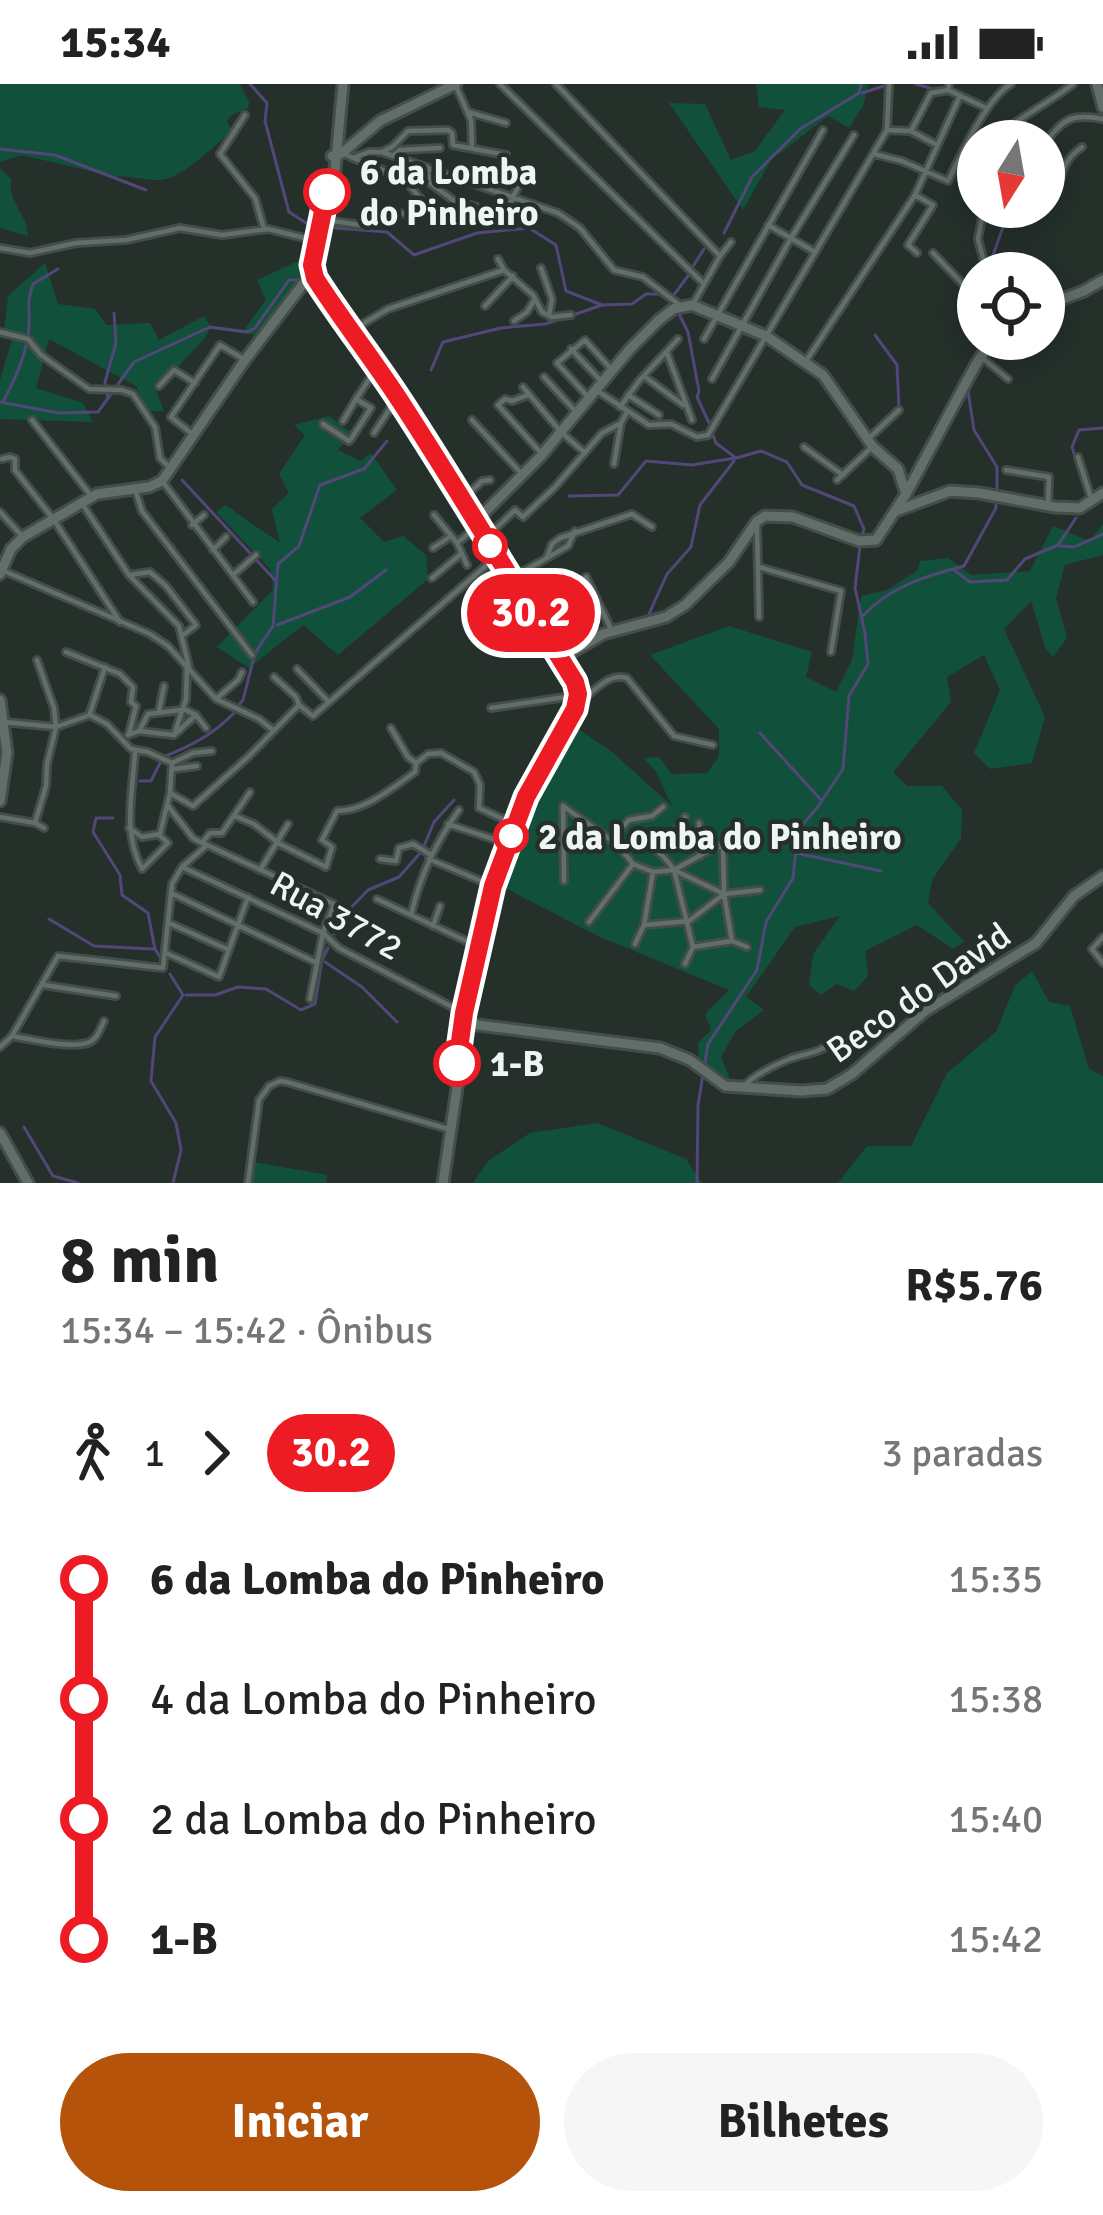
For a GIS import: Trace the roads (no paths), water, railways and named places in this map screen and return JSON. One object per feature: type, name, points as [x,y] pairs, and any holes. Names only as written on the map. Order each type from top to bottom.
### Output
[{"type":"main road","points":[[0,572],[10,549],[23,537],[87,500],[162,482],[245,360],[315,273],[341,156],[340,84]]},
{"type":"main road","points":[[341,156],[380,121],[455,84]]},
{"type":"main road","points":[[1097,84],[1103,106]]},
{"type":"main road","points":[[324,225],[312,265],[315,273],[463,493],[496,557],[584,694],[530,795],[493,886],[464,1020],[441,1183]]},
{"type":"main road","points":[[315,273],[356,328],[377,368]]},
{"type":"main road","points":[[1065,298],[1103,280]]},
{"type":"main road","points":[[478,522],[659,320],[687,306],[766,336],[823,375],[870,443],[898,469],[906,494]]},
{"type":"main road","points":[[562,657],[611,631],[666,616],[685,605],[729,562],[757,520],[772,515],[793,517],[847,538],[869,542],[881,536],[978,360]]},
{"type":"main road","points":[[895,512],[950,491],[1080,508],[1103,493]]},
{"type":"main road","points":[[478,522],[562,657]]},
{"type":"main road","points":[[0,700],[8,753],[0,796]]},
{"type":"main road","points":[[441,1183],[464,1020],[497,886],[530,795]]},
{"type":"main road","name":"Beco do David","points":[[464,1020],[660,1048],[690,1060],[725,1086],[826,1089],[925,1011],[1036,943],[1074,896],[1103,876]]},
{"type":"main road","points":[[0,1133],[28,1183]]},
{"type":"street","points":[[455,84],[469,112],[472,147]]},
{"type":"street","points":[[500,84],[703,284]]},
{"type":"street","points":[[556,84],[720,256]]},
{"type":"street","points":[[612,370],[585,340],[556,363],[650,425],[671,424],[697,437],[708,435],[887,130],[889,84]]},
{"type":"street","points":[[991,84],[1000,91]]},
{"type":"street","points":[[979,120],[1000,91],[1011,84]]},
{"type":"street","points":[[1017,120],[1072,84]]},
{"type":"street","points":[[911,131],[931,93],[949,87],[959,98],[986,108]]},
{"type":"street","points":[[806,361],[916,195],[959,98]]},
{"type":"street","points":[[469,112],[506,123]]},
{"type":"street","points":[[245,115],[220,154],[253,194],[264,229]]},
{"type":"street","points":[[1065,120],[1083,115],[1103,119]]},
{"type":"street","points":[[382,152],[409,131],[448,130],[453,145],[507,156],[505,166],[522,179],[506,215],[453,200],[430,183],[426,166]]},
{"type":"street","points":[[704,339],[824,130]]},
{"type":"street","points":[[887,130],[911,131],[937,145]]},
{"type":"street","points":[[712,379],[854,135]]},
{"type":"street","points":[[393,156],[400,150],[440,148]]},
{"type":"street","points":[[1065,166],[1082,148]]},
{"type":"street","points":[[341,156],[382,152],[571,219],[614,270],[643,277],[687,306],[731,242]]},
{"type":"street","points":[[874,154],[902,160],[948,181],[957,162]]},
{"type":"street","points":[[324,225],[367,226],[374,212],[410,214],[426,205],[403,178],[341,156]]},
{"type":"street","points":[[916,195],[933,205],[908,245],[916,253]]},
{"type":"street","points":[[769,225],[814,252]]},
{"type":"street","points":[[0,248],[30,253],[180,228],[222,235],[264,229],[317,241]]},
{"type":"street","points":[[933,254],[957,278]]},
{"type":"street","points":[[498,259],[542,312],[571,315]]},
{"type":"street","points":[[542,268],[552,299],[549,316]]},
{"type":"street","points":[[356,328],[388,309],[504,270]]},
{"type":"street","points":[[485,306],[512,276]]},
{"type":"street","points":[[514,321],[535,299]]},
{"type":"street","points":[[0,332],[28,339],[47,360],[89,389],[133,394],[155,427],[160,458],[172,470]]},
{"type":"street","points":[[620,407],[678,339]]},
{"type":"street","points":[[195,435],[171,418],[221,344],[245,360]]},
{"type":"street","points":[[571,349],[596,390]]},
{"type":"street","points":[[667,352],[692,420]]},
{"type":"street","points":[[985,360],[1008,379]]},
{"type":"street","points":[[343,421],[377,368]]},
{"type":"street","points":[[158,386],[174,370],[195,383]]},
{"type":"street","points":[[644,376],[685,406]]},
{"type":"street","points":[[544,377],[577,413]]},
{"type":"street","points":[[523,387],[585,453]]},
{"type":"street","points":[[527,395],[512,401],[507,398],[498,405],[542,454]]},
{"type":"street","points":[[628,395],[659,415]]},
{"type":"street","points":[[356,399],[385,416]]},
{"type":"street","points":[[374,433],[393,404]]},
{"type":"street","points":[[323,424],[349,441],[371,408]]},
{"type":"street","points":[[805,447],[840,477],[899,410]]},
{"type":"street","points":[[614,464],[627,412]]},
{"type":"street","points":[[32,420],[87,500],[129,575],[175,620],[183,635],[188,667],[174,736]]},
{"type":"street","points":[[472,420],[523,475]]},
{"type":"street","points":[[489,535],[514,510],[523,517],[602,433],[621,424]]},
{"type":"street","points":[[1078,457],[1092,501]]},
{"type":"street","points":[[2,459],[15,459],[15,470],[54,520],[119,622]]},
{"type":"street","points":[[1006,470],[1050,478],[1048,506]]},
{"type":"street","points":[[463,493],[490,480]]},
{"type":"street","points":[[162,482],[253,602]]},
{"type":"street","points":[[134,488],[142,511],[252,655]]},
{"type":"street","points":[[0,512],[23,537]]},
{"type":"street","points":[[512,578],[547,557],[552,544],[574,531],[632,514],[652,527]]},
{"type":"street","points":[[192,525],[204,515]]},
{"type":"street","points":[[434,515],[457,543],[466,565]]},
{"type":"street","points":[[757,520],[759,617]]},
{"type":"street","points":[[457,543],[478,522]]},
{"type":"street","points":[[433,548],[450,536]]},
{"type":"street","points":[[213,550],[226,537]]},
{"type":"street","points":[[432,578],[461,554]]},
{"type":"street","points":[[232,576],[256,555]]},
{"type":"street","points":[[274,676],[312,717],[496,557]]},
{"type":"street","points":[[759,567],[841,591],[831,652]]},
{"type":"street","points":[[0,572],[150,634],[168,646],[216,699],[273,730]]},
{"type":"street","points":[[129,575],[150,572],[166,586],[196,626],[183,635]]},
{"type":"street","points":[[586,577],[611,631]]},
{"type":"street","points":[[533,609],[576,589]]},
{"type":"street","points":[[560,622],[573,614],[563,595]]},
{"type":"street","points":[[66,652],[119,674],[133,687],[131,702],[136,706],[123,742]]},
{"type":"street","points":[[35,823],[56,727],[37,660]]},
{"type":"street","points":[[90,715],[105,667]]},
{"type":"street","points":[[297,669],[329,702]]},
{"type":"street","points":[[216,699],[242,672]]},
{"type":"street","points":[[491,707],[584,694],[622,676],[674,736],[713,745]]},
{"type":"street","points":[[159,710],[164,686]]},
{"type":"street","points":[[170,793],[193,806],[299,705]]},
{"type":"street","points":[[140,731],[148,714],[159,710],[196,715],[206,728]]},
{"type":"street","points":[[4,722],[56,727],[90,715],[135,751],[148,752],[173,766],[197,766]]},
{"type":"street","points":[[174,736],[196,715]]},
{"type":"street","points":[[391,728],[416,763]]},
{"type":"street","points":[[129,734],[174,736]]},
{"type":"street","points":[[129,828],[142,837],[159,835],[168,843],[142,869],[129,828],[135,751]]},
{"type":"street","points":[[173,766],[194,753],[212,751]]},
{"type":"street","points":[[416,763],[434,752],[458,761],[480,782],[478,808],[516,825]]},
{"type":"street","points":[[235,816],[326,866],[332,847],[322,840],[337,811],[352,810],[387,791],[415,772],[416,763]]},
{"type":"street","points":[[159,835],[173,766]]},
{"type":"street","points":[[0,1047],[12,1036],[58,956],[164,966],[176,875],[210,833],[222,833],[250,792]]},
{"type":"street","points":[[168,806],[193,838],[334,904],[315,962],[310,999]]},
{"type":"street","points":[[564,881],[563,806],[618,845],[633,864],[652,872],[674,870],[723,844],[741,844]]},
{"type":"street","points":[[611,840],[629,820],[652,816],[663,807]]},
{"type":"street","points":[[411,915],[418,883],[458,810]]},
{"type":"street","points":[[0,817],[44,828]]},
{"type":"street","points":[[662,852],[685,817]]},
{"type":"street","points":[[698,823],[700,856]]},
{"type":"street","points":[[260,870],[288,824]]},
{"type":"street","points":[[448,824],[508,844]]},
{"type":"street","points":[[380,859],[396,861],[399,848],[413,844],[430,857],[493,886]]},
{"type":"street","points":[[618,845],[639,844],[662,852],[674,870],[693,946],[685,964]]},
{"type":"street","points":[[723,844],[724,894],[732,941]]},
{"type":"street","points":[[589,922],[633,864]]},
{"type":"street","name":"Rua 3772","points":[[182,867],[323,933],[339,948],[464,1020]]},
{"type":"street","points":[[674,870],[724,894],[760,890]]},
{"type":"street","points":[[635,944],[644,925],[652,872]]},
{"type":"street","points":[[171,893],[315,962]]},
{"type":"street","points":[[644,925],[689,922],[724,894]]},
{"type":"street","points":[[166,953],[218,978],[248,897]]},
{"type":"street","points":[[377,899],[478,946]]},
{"type":"street","points":[[434,926],[440,906]]},
{"type":"street","points":[[169,923],[230,951]]},
{"type":"street","points":[[1103,937],[1092,949],[1103,963]]},
{"type":"street","points":[[693,946],[732,941],[746,947]]},
{"type":"street","points":[[44,985],[116,996]]},
{"type":"street","points":[[12,1036],[87,1044],[104,1021]]},
{"type":"street","points":[[744,1087],[785,1060],[825,1049],[833,1041]]},
{"type":"street","points":[[248,1183],[259,1100],[265,1088],[280,1081],[448,1129]]},
{"type":"waterway","points":[[250,84],[267,103],[265,121],[289,212],[317,230]]},
{"type":"waterway","points":[[724,233],[752,177],[800,129],[859,93],[861,84]]},
{"type":"waterway","points":[[916,84],[950,94]]},
{"type":"waterway","points":[[862,93],[887,85]]},
{"type":"waterway","points":[[0,149],[55,155],[146,190]]},
{"type":"waterway","points":[[335,228],[387,232],[414,255],[477,233],[529,228],[556,245],[566,291],[602,305]]},
{"type":"waterway","points":[[994,252],[1003,228]]},
{"type":"waterway","points":[[692,268],[704,249]]},
{"type":"waterway","points":[[3,402],[27,344],[33,284],[58,269]]},
{"type":"waterway","points":[[673,296],[688,276]]},
{"type":"waterway","points":[[0,402],[59,413],[98,412],[134,362],[210,327],[247,332],[255,328],[289,280],[297,280]]},
{"type":"waterway","points":[[573,315],[602,305],[632,304],[646,294],[671,301]]},
{"type":"waterway","points":[[108,398],[105,382],[116,343],[114,313]]},
{"type":"waterway","points":[[679,314],[688,332],[697,397],[710,425]]},
{"type":"waterway","points":[[431,370],[443,342],[564,318]]},
{"type":"waterway","points":[[875,335],[897,365],[899,408]]},
{"type":"waterway","points":[[972,364],[974,360]]},
{"type":"waterway","points":[[968,391],[974,430],[997,467],[997,491]]},
{"type":"waterway","points":[[1086,491],[1072,447],[1079,430],[1103,428]]},
{"type":"waterway","points":[[713,435],[736,458],[761,451],[787,462],[802,485],[854,506],[862,535]]},
{"type":"waterway","points":[[237,707],[255,653],[273,626],[278,564],[299,546],[320,485],[364,469],[387,441]]},
{"type":"waterway","points":[[569,496],[618,495],[646,461],[692,465],[735,458]]},
{"type":"waterway","points":[[649,614],[667,574],[691,547],[700,505],[734,461]]},
{"type":"waterway","points":[[182,480],[275,580]]},
{"type":"waterway","points":[[862,617],[896,590],[964,566],[996,502]]},
{"type":"waterway","points":[[954,570],[970,582],[1007,580],[1025,559],[1058,545],[1076,518]]},
{"type":"waterway","points":[[1060,546],[1074,547],[1103,534]]},
{"type":"waterway","points":[[697,1183],[698,1105],[708,1044],[757,970],[766,922],[793,878],[798,830],[843,769],[849,696],[868,664],[855,588],[860,546]]},
{"type":"waterway","points":[[277,625],[350,597],[386,570]]},
{"type":"waterway","points":[[163,757],[202,739],[234,713]]},
{"type":"waterway","points":[[760,733],[822,801]]},
{"type":"waterway","points":[[140,781],[151,781],[160,763]]},
{"type":"waterway","points":[[334,934],[343,916],[368,890],[399,877],[422,851],[434,822],[454,800]]},
{"type":"waterway","points":[[113,818],[96,818],[93,832],[120,875],[122,895],[148,913],[160,957]]},
{"type":"waterway","points":[[796,853],[881,871]]},
{"type":"waterway","points":[[49,919],[94,946],[153,949]]},
{"type":"waterway","points":[[186,995],[215,995],[238,987],[266,989],[301,1010],[315,1004],[328,948]]},
{"type":"waterway","points":[[325,962],[362,987],[397,1022]]},
{"type":"waterway","points":[[170,974],[183,995],[155,1037],[151,1081],[176,1123],[181,1150],[173,1183]]},
{"type":"waterway","points":[[24,1127],[53,1176],[78,1183]]},
{"type":"place","name":"6 da Lomba do Pinheiro","points":[[327,192]]},
{"type":"place","name":"2 da Lomba do Pinheiro","points":[[511,836]]},
{"type":"place","name":"1-B","points":[[457,1063]]}]
